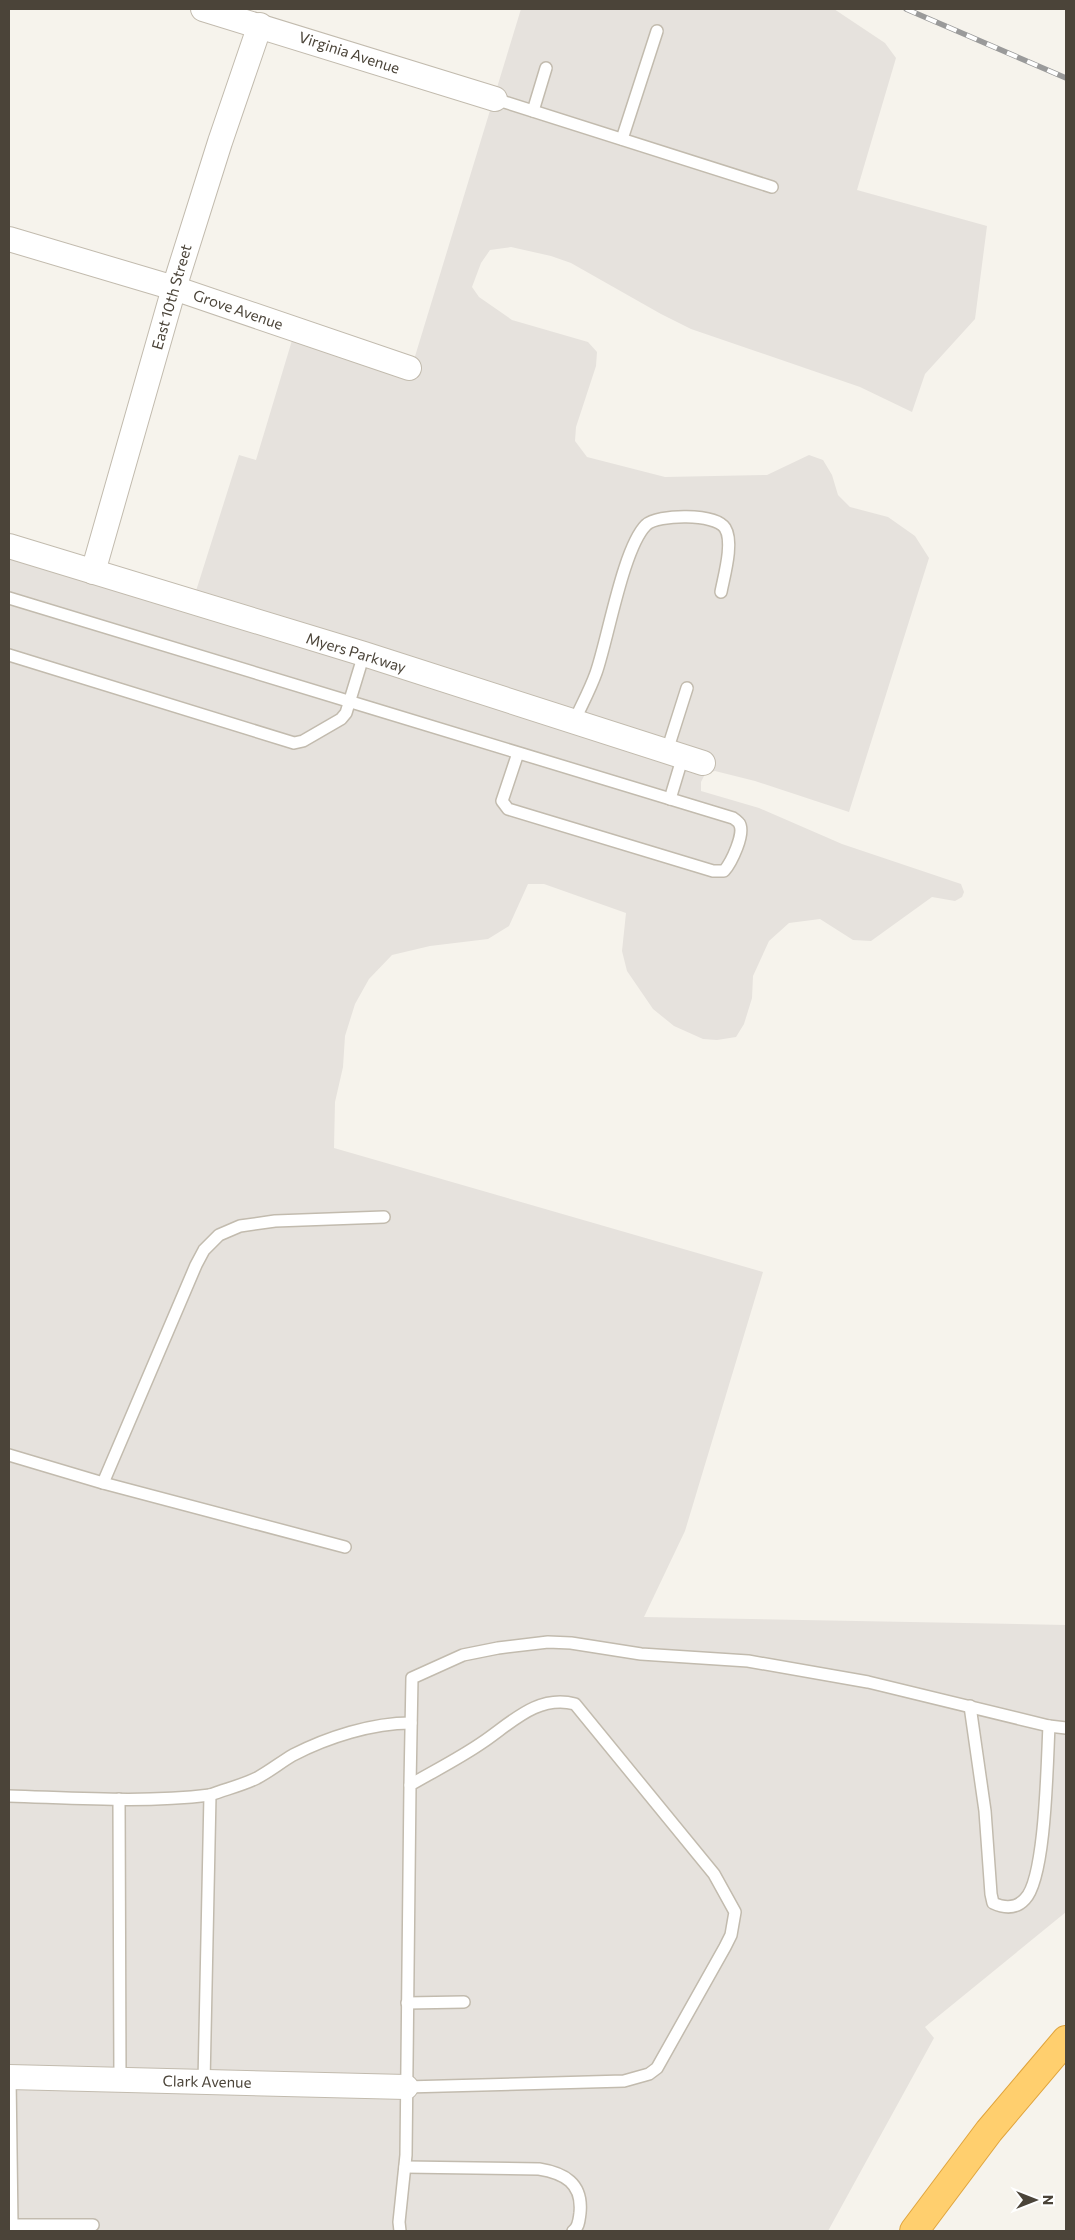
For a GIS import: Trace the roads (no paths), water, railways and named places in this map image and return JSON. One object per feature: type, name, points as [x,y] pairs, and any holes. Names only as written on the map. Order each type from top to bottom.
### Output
[{"type":"highway","points":[[914,2231],[989,2131],[1066,2040]]},
{"type":"street","name":"Virginia Avenue","points":[[203,9],[260,25],[495,100]]},
{"type":"street","name":"East 10th Street","points":[[93,572],[174,288],[220,142],[260,25]]},
{"type":"street","name":"Grove Avenue","points":[[9,239],[174,288],[409,368]]},
{"type":"street","name":"Myers Parkway","points":[[9,546],[364,654],[684,757]]},
{"type":"street","name":"Clark Avenue","points":[[9,2077],[406,2087]]},
{"type":"lane","points":[[622,139],[657,31]]},
{"type":"lane","points":[[534,112],[546,68]]},
{"type":"lane","points":[[495,100],[772,187]]},
{"type":"lane","points":[[574,722],[596,674],[626,566],[638,536],[646,524],[660,518],[676,517],[707,519],[718,522],[725,528],[728,537],[728,553],[721,592]]},
{"type":"lane","points":[[9,598],[733,818],[739,823],[742,831],[732,862],[724,871],[713,871],[508,809],[502,800],[518,753]]},
{"type":"lane","points":[[9,655],[294,743],[303,741],[341,719],[346,714],[364,654]]},
{"type":"lane","points":[[670,799],[684,757],[687,688]]},
{"type":"lane","points":[[103,1483],[196,1265],[204,1250],[219,1235],[250,1223],[384,1217]]},
{"type":"lane","points":[[9,1455],[103,1483],[345,1548]]},
{"type":"lane","points":[[400,2231],[399,2222],[405,2167],[412,1678],[463,1656],[518,1644],[548,1642],[641,1654],[748,1662],[868,1682],[1049,1726],[1066,1728]]},
{"type":"lane","points":[[406,2087],[624,2081],[649,2074],[657,2068],[670,2047],[725,1947],[731,1935],[735,1912],[714,1874],[575,1704],[565,1701],[552,1703],[520,1714],[482,1742],[410,1785]]},
{"type":"lane","points":[[970,1706],[985,1811],[991,1894],[993,1903],[1004,1908],[1018,1905],[1025,1899],[1032,1888],[1037,1874],[1041,1850],[1049,1726]]},
{"type":"lane","points":[[9,1796],[177,1799],[210,1795],[256,1778],[293,1756],[328,1740],[368,1729],[398,1723],[411,1723]]},
{"type":"lane","points":[[204,2082],[210,1795]]},
{"type":"lane","points":[[119,1799],[120,2080]]},
{"type":"lane","points":[[407,2003],[464,2002]]},
{"type":"lane","points":[[9,2077],[10,2225],[93,2225]]},
{"type":"lane","points":[[405,2167],[539,2169],[556,2172],[567,2178],[578,2194],[580,2220],[573,2231]]},
{"type":"railway","points":[[906,9],[1066,78]]}]
